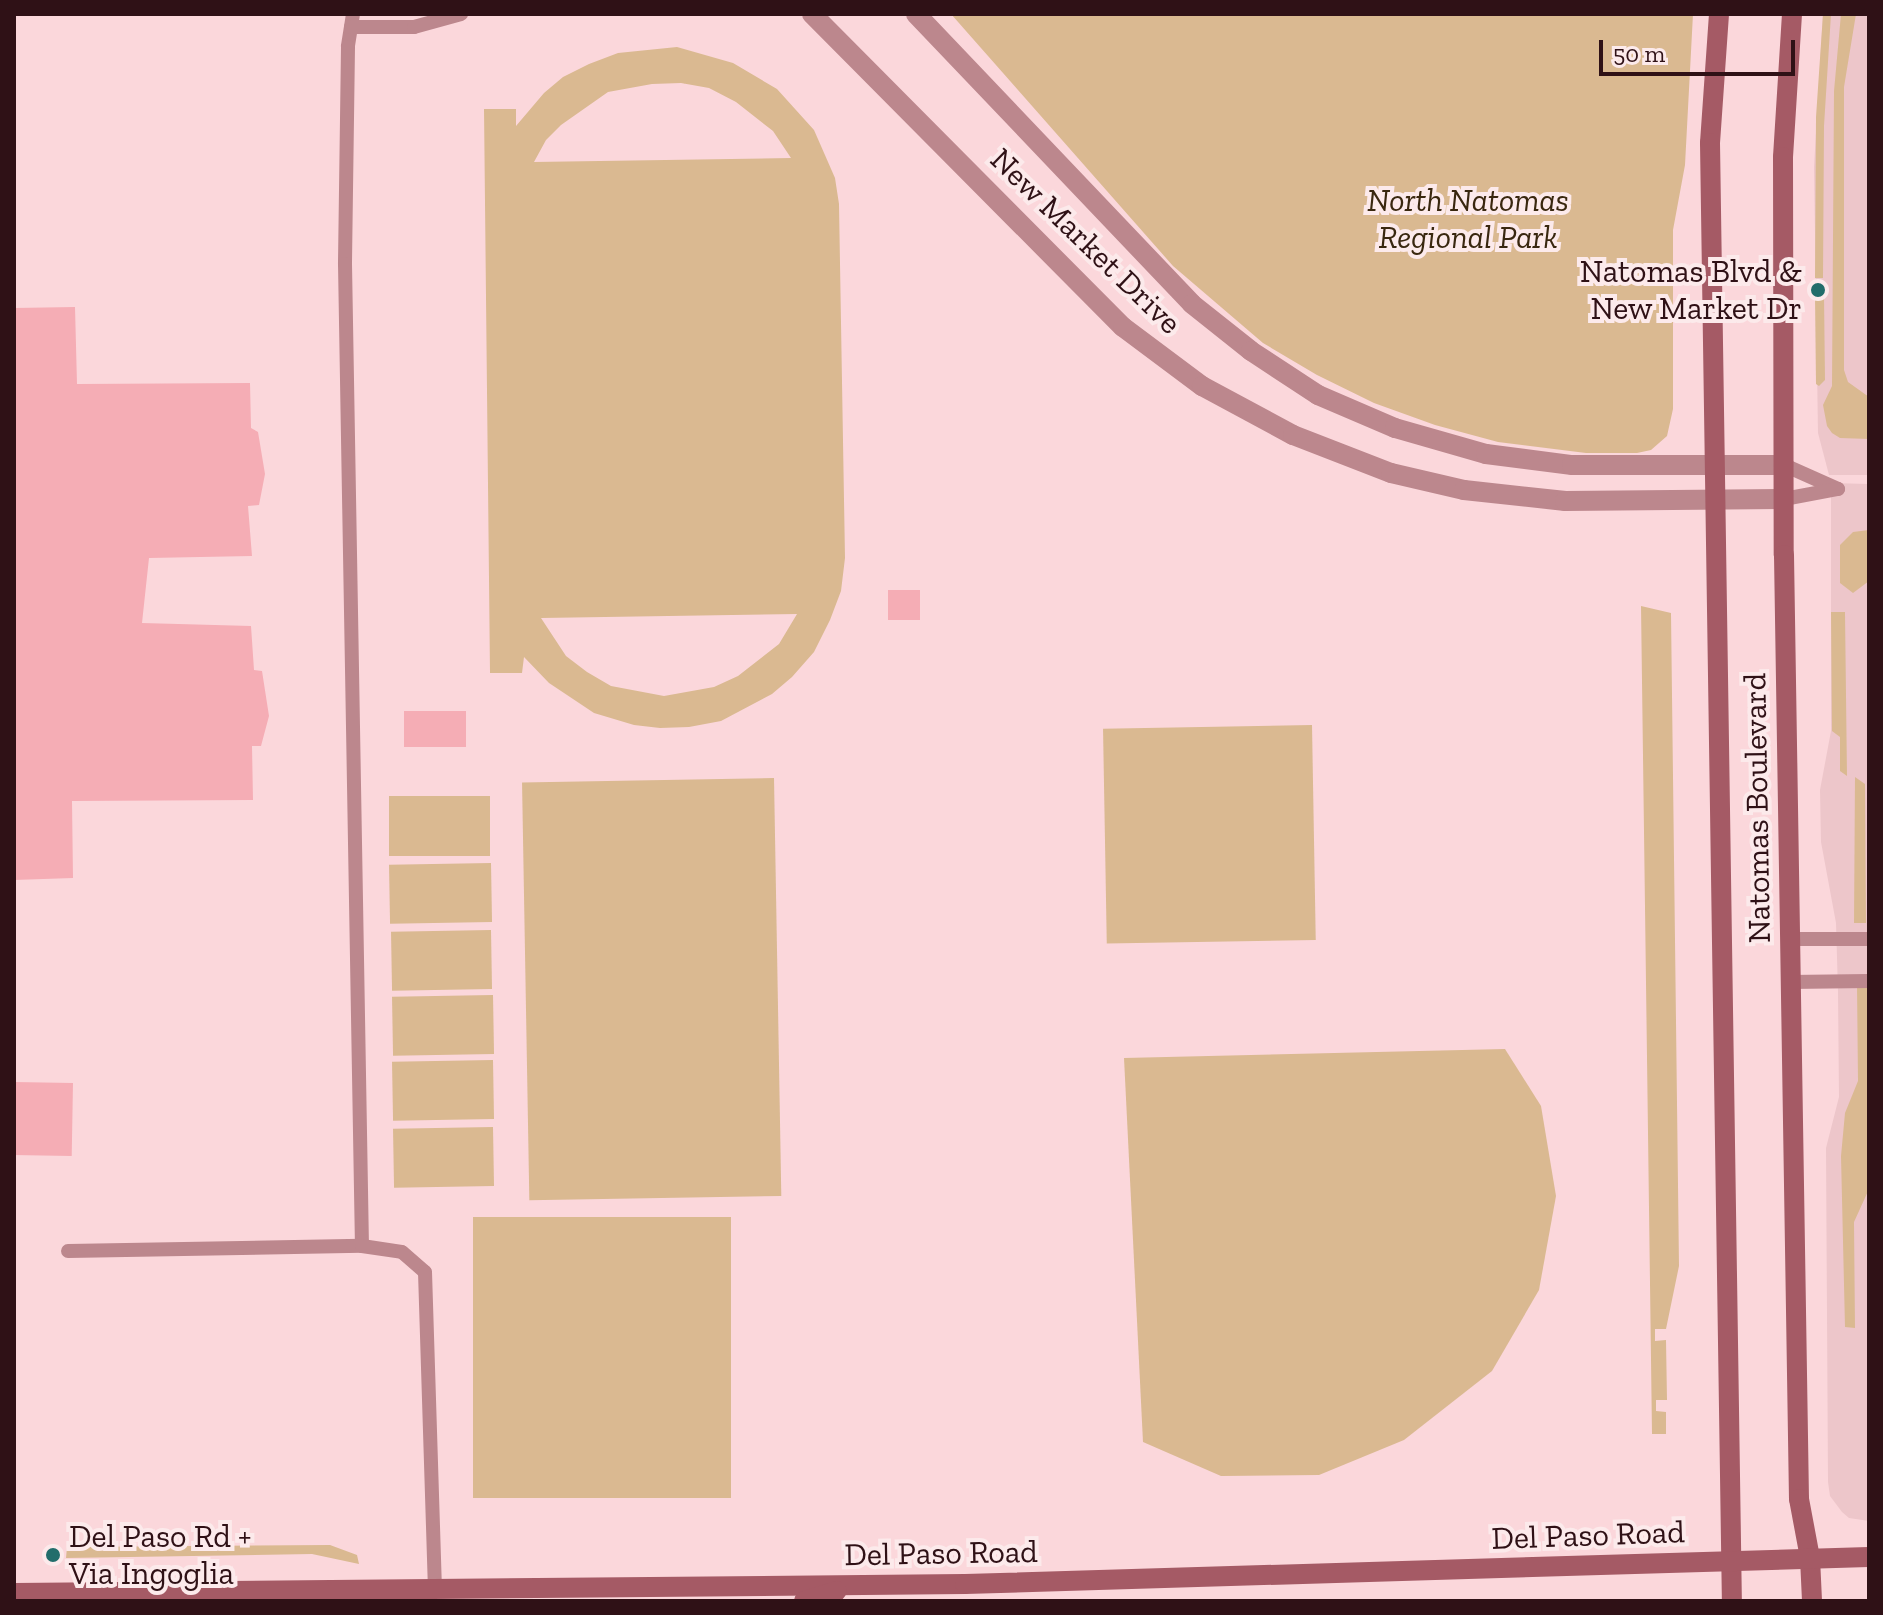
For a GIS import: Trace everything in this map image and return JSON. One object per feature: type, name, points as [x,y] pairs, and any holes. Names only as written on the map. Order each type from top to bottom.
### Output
[{"type":"main road","name":"Natomas Boulevard","points":[[1719,14],[1710,143],[1732,1601]]},
{"type":"main road","name":"Natomas Boulevard","points":[[1792,14],[1783,157],[1789,939],[1799,1499],[1810,1558],[1812,1601]]},
{"type":"main road","name":"Del Paso Road","points":[[14,1593],[434,1594],[1869,1557]]},
{"type":"main road","points":[[804,1601],[855,1585]]},
{"type":"street","name":"New Market Drive","points":[[812,14],[1123,327],[1202,386],[1293,435],[1391,473],[1464,490],[1565,501],[1784,499]]},
{"type":"street","name":"New Market Drive","points":[[916,14],[1192,304],[1251,351],[1318,395],[1395,428],[1486,454],[1572,465],[1784,465]]},
{"type":"lane","points":[[362,1246],[345,264],[352,20],[414,27],[461,14]]},
{"type":"lane","points":[[1784,465],[1838,489],[1784,499]]},
{"type":"lane","points":[[1789,939],[1869,939]]},
{"type":"lane","points":[[1790,982],[1869,981]]},
{"type":"lane","points":[[68,1251],[362,1246],[402,1252],[425,1272],[434,1594]]},
{"type":"shaded area","points":[[1823,14],[1869,14],[1869,475],[1829,475],[1818,433],[1814,167]]},
{"type":"shaded area","points":[[1831,483],[1869,484],[1869,1521],[1849,1518],[1842,1512],[1830,1496],[1828,1482],[1826,1148],[1839,1097],[1838,992],[1836,923],[1821,842],[1820,790],[1831,731]]},
{"type":"green space","name":"North Natomas Regional Park","points":[[951,14],[1693,14],[1685,165],[1673,230],[1673,409],[1667,436],[1651,450],[1637,453],[1586,453],[1498,442],[1435,425],[1374,403],[1317,375],[1263,343],[1173,266]]},
{"type":"green space","points":[[1823,14],[1831,14],[1824,126],[1823,278],[1815,278],[1816,117]]},
{"type":"green space","points":[[1841,14],[1856,14],[1844,87],[1844,370],[1848,382],[1869,397],[1869,439],[1840,438],[1832,433],[1827,426],[1823,405],[1832,386],[1834,91]]},
{"type":"green space","points":[[677,47],[733,63],[777,89],[814,130],[835,178],[839,204],[845,558],[841,591],[814,652],[792,677],[772,694],[721,721],[689,727],[634,725],[594,713],[549,683],[524,657],[522,673],[490,673],[484,109],[516,109],[516,126],[544,93],[563,77],[618,53]],"holes":[[[681,83],[709,88],[736,102],[773,131],[791,158],[534,162],[546,140],[561,125],[608,92],[652,84]],[[797,614],[779,644],[738,676],[714,687],[664,696],[611,686],[587,672],[566,656],[541,618]]]},
{"type":"green space","points":[[1815,296],[1824,296],[1825,380],[1819,386],[1816,384]]},
{"type":"green space","points":[[1869,530],[1869,581],[1853,593],[1840,583],[1840,545],[1853,532]]},
{"type":"green space","points":[[1641,606],[1671,613],[1679,1266],[1666,1329],[1655,1329],[1655,1341],[1666,1340],[1667,1400],[1656,1400],[1656,1411],[1666,1412],[1666,1434],[1652,1434]]},
{"type":"green space","points":[[1831,612],[1845,612],[1847,776],[1840,771],[1840,737],[1832,731]]},
{"type":"green space","points":[[1312,725],[1316,940],[1107,944],[1103,729]]},
{"type":"green space","points":[[1855,777],[1865,784],[1866,923],[1854,923]]},
{"type":"green space","points":[[774,778],[781,1196],[529,1200],[522,782]]},
{"type":"green space","points":[[389,796],[490,796],[490,856],[389,856]]},
{"type":"green space","points":[[491,863],[492,922],[390,924],[389,865]]},
{"type":"green space","points":[[491,930],[492,989],[392,991],[391,932]]},
{"type":"green space","points":[[1867,984],[1869,1189],[1854,1222],[1855,1328],[1845,1327],[1841,1156],[1845,1113],[1858,1081],[1857,985]]},
{"type":"green space","points":[[493,995],[494,1054],[393,1056],[392,997]]},
{"type":"green space","points":[[1505,1049],[1541,1106],[1556,1196],[1539,1290],[1492,1371],[1404,1440],[1319,1475],[1221,1476],[1143,1442],[1124,1058]]},
{"type":"green space","points":[[493,1060],[494,1119],[393,1121],[392,1062]]},
{"type":"green space","points":[[493,1127],[494,1186],[394,1188],[393,1129]]},
{"type":"green space","points":[[473,1217],[731,1217],[731,1498],[473,1498]]},
{"type":"green space","points":[[330,1545],[357,1555],[359,1564],[312,1554],[66,1558],[67,1547]]},
{"type":"building","points":[[75,307],[77,384],[250,383],[251,428],[258,432],[265,474],[259,505],[248,506],[252,556],[149,558],[142,623],[251,626],[254,670],[262,671],[269,716],[261,746],[252,746],[253,800],[72,801],[73,878],[14,880],[14,308]]},
{"type":"building","points":[[888,590],[920,590],[920,620],[888,620]]},
{"type":"building","points":[[404,711],[466,711],[466,747],[404,747]]},
{"type":"building","points":[[14,1082],[73,1083],[72,1156],[14,1155]]},
{"type":"place","name":"Natomas Blvd & New Market Dr","points":[[1818,290]]},
{"type":"place","name":"Del Paso Rd + Via Ingoglia","points":[[53,1555]]}]
